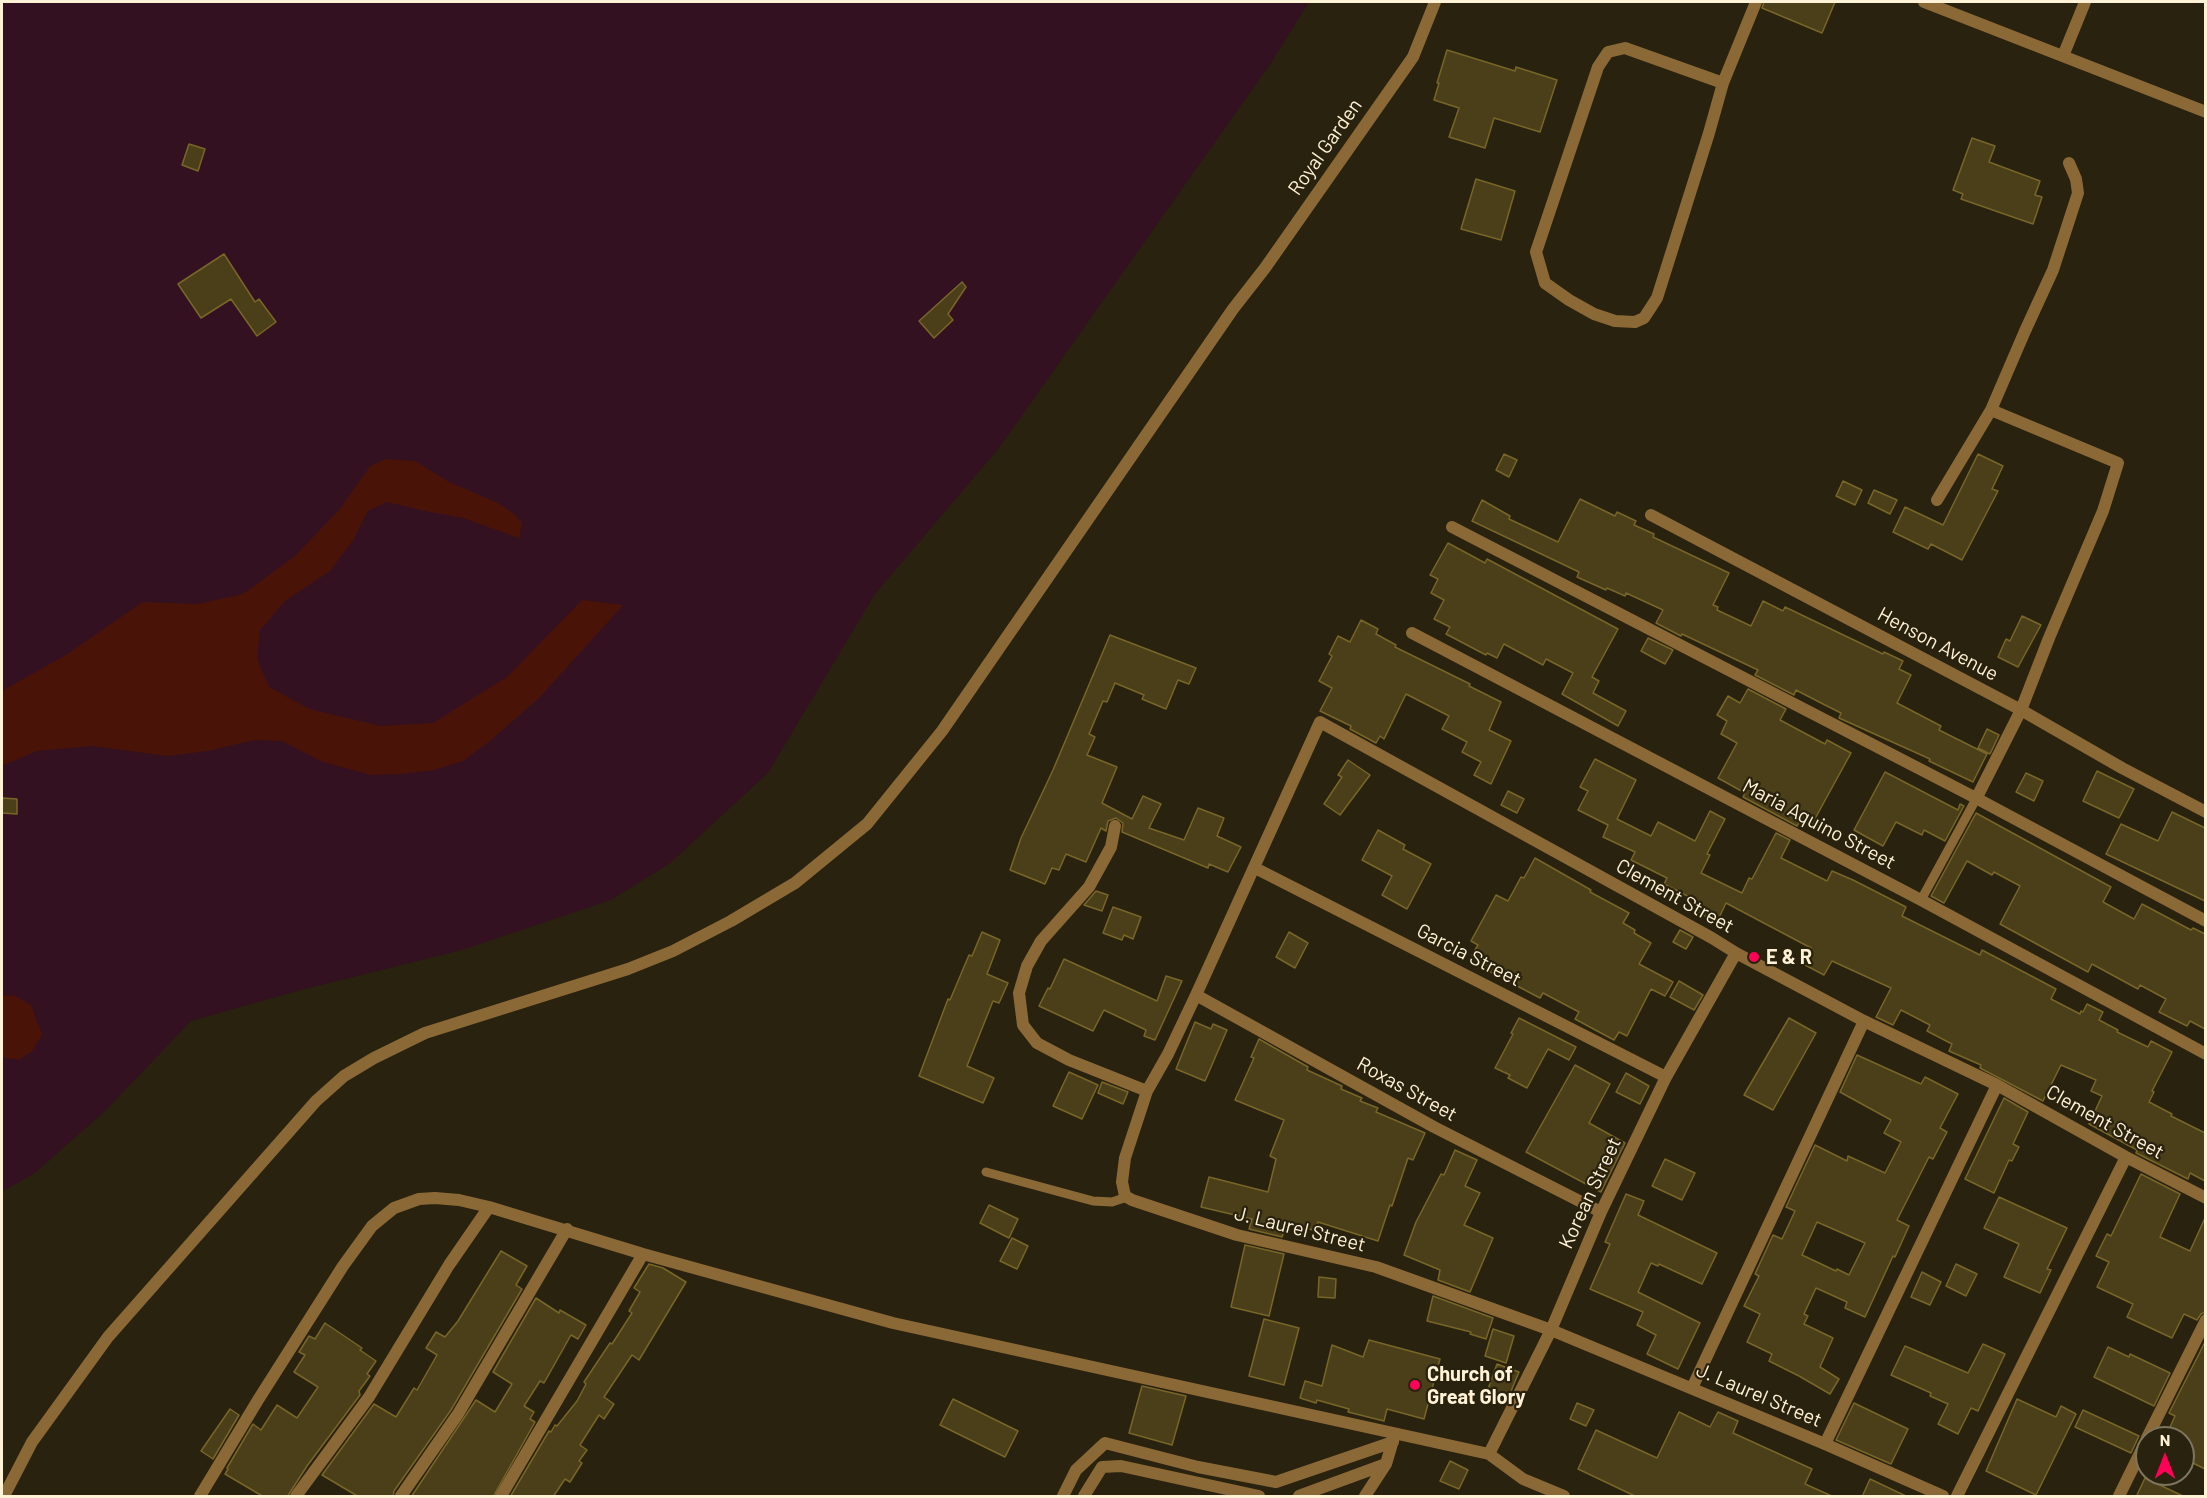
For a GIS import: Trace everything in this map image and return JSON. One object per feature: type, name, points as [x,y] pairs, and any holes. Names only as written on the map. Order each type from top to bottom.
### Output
[{"type":"street","name":"Royal Garden","points":[[4,1497],[32,1442],[108,1337],[316,1101],[344,1076],[374,1058],[425,1033],[628,969],[673,951],[731,921],[795,883],[867,824],[942,730],[1233,309],[1265,268],[1413,57],[1435,2]]},
{"type":"street","points":[[1723,83],[1625,48],[1608,52],[1598,67],[1536,252],[1545,283],[1594,314],[1615,321],[1635,322],[1644,318],[1657,298],[1723,83],[1756,2]]},
{"type":"street","points":[[1924,2],[2205,112]]},
{"type":"street","points":[[2063,56],[2085,2]]},
{"type":"street","points":[[1937,500],[1991,410],[2053,270],[2078,193],[2076,179],[2069,163]]},
{"type":"street","points":[[1976,799],[2021,710],[2057,617],[2103,510],[2118,463],[1991,410]]},
{"type":"street","name":"Henson Avenue","points":[[1651,515],[2021,710],[2205,812]]},
{"type":"street","points":[[1452,527],[1976,799],[2205,921]]},
{"type":"street","name":"Maria Aquino Street","points":[[1412,633],[1921,900],[2205,1054]]},
{"type":"street","name":"Clement Street","points":[[1255,868],[1320,722],[1713,938],[1736,953],[1864,1021],[1997,1085],[2205,1198]]},
{"type":"street","points":[[1115,826],[1111,847],[1089,887],[1041,941],[1027,966],[1019,993],[1023,1025],[1037,1043],[1069,1060],[1148,1090]]},
{"type":"street","points":[[1125,1196],[1122,1182],[1125,1158],[1148,1090],[1168,1054],[1255,868]]},
{"type":"street","name":"Garcia Street","points":[[1255,868],[1666,1077]]},
{"type":"street","name":"Korean Street","points":[[1489,1454],[1551,1330],[1601,1212],[1666,1077],[1736,953]]},
{"type":"street","name":"Roxas Street","points":[[1196,995],[1434,1127],[1601,1212]]},
{"type":"street","points":[[1692,1388],[1864,1021]]},
{"type":"street","points":[[1825,1444],[1997,1085]]},
{"type":"street","points":[[1957,1497],[2126,1157]]},
{"type":"street","name":"J. Laurel Street","points":[[1125,1196],[1237,1235],[1376,1267],[1551,1330],[1825,1444],[1943,1497]]},
{"type":"street","points":[[200,1497],[343,1266],[372,1226],[394,1209],[419,1199],[435,1198],[459,1200],[489,1207],[643,1254],[893,1323],[1394,1437],[1489,1454],[1523,1479],[1564,1497]]},
{"type":"street","points":[[296,1497],[369,1397],[449,1265],[489,1207]]},
{"type":"street","points":[[401,1497],[458,1414],[567,1229]]},
{"type":"street","points":[[501,1497],[643,1254]]},
{"type":"street","points":[[2153,1426],[2205,1320]]},
{"type":"street","points":[[1365,1497],[1386,1464],[1394,1437]]},
{"type":"street","points":[[1063,1497],[1076,1470],[1105,1443],[1198,1467],[1276,1482],[1394,1437]]},
{"type":"street","points":[[2119,1497],[2135,1463]]},
{"type":"street","points":[[1299,1497],[1386,1464]]},
{"type":"street","points":[[1084,1497],[1102,1467],[1121,1466],[1259,1497]]},
{"type":"street","points":[[1195,1482],[1198,1467]]},
{"type":"lane","points":[[1921,900],[1976,799]]},
{"type":"lane","points":[[986,1172],[1093,1201],[1112,1202],[1125,1196]]},
{"type":"shaded area","points":[[2,2],[1309,2],[1271,63],[999,448],[875,594],[768,773],[669,864],[611,900],[462,950],[305,989],[191,1021],[104,1112],[35,1173],[2,1192]]},
{"type":"shaded area","points":[[386,459],[415,461],[449,482],[498,503],[522,523],[519,538],[463,518],[387,502],[368,511],[353,540],[330,571],[285,601],[260,630],[257,659],[269,687],[309,709],[381,726],[433,723],[507,677],[582,600],[623,605],[539,698],[490,741],[463,761],[434,770],[400,774],[371,775],[323,762],[282,741],[255,740],[208,751],[168,756],[92,746],[37,751],[2,766],[2,693],[7,688],[66,655],[143,602],[198,604],[243,594],[294,557],[340,509],[370,466]]},
{"type":"shaded area","points":[[2,995],[15,996],[31,1005],[42,1035],[32,1051],[19,1060],[2,1057]]},
{"type":"building","points":[[1764,2],[1835,2],[1822,33],[1762,8]]},
{"type":"building","points":[[1447,50],[1515,71],[1516,67],[1557,80],[1540,132],[1494,118],[1485,148],[1449,137],[1459,108],[1434,100]]},
{"type":"building","points":[[1972,138],[1995,146],[1989,162],[2040,181],[2035,195],[2042,197],[2033,224],[1961,199],[1963,194],[1953,190]]},
{"type":"building","points":[[189,144],[205,149],[198,171],[182,165]]},
{"type":"building","points":[[1476,179],[1515,191],[1501,240],[1461,229]]},
{"type":"building","points":[[224,254],[255,302],[259,299],[276,322],[257,336],[231,299],[201,318],[178,284]]},
{"type":"building","points":[[962,282],[966,287],[948,314],[953,320],[934,338],[919,321]]},
{"type":"building","points":[[1504,454],[1517,460],[1509,477],[1496,470]]},
{"type":"building","points":[[1978,454],[2003,466],[1992,489],[1998,491],[1962,560],[1931,544],[1928,549],[1893,532],[1905,507],[1943,525]]},
{"type":"building","points":[[1843,481],[1862,490],[1855,505],[1836,496]]},
{"type":"building","points":[[1874,490],[1897,500],[1890,514],[1868,503]]},
{"type":"building","points":[[1580,499],[1615,516],[1617,512],[1636,521],[1634,525],[1654,534],[1653,537],[1729,573],[1713,605],[1718,607],[1717,610],[1751,626],[1763,601],[1783,611],[1785,607],[1883,654],[1884,652],[1903,661],[1899,669],[1911,675],[1897,703],[1941,726],[1939,730],[1987,754],[1973,782],[1929,761],[1930,759],[1839,718],[1841,713],[1796,690],[1794,695],[1755,675],[1758,670],[1656,623],[1663,610],[1626,593],[1625,596],[1607,588],[1606,590],[1577,577],[1579,572],[1472,521],[1482,500],[1510,516],[1509,519],[1558,542]]},
{"type":"building","points":[[1448,543],[1485,563],[1487,559],[1618,629],[1592,677],[1599,681],[1593,693],[1626,711],[1618,726],[1562,694],[1573,673],[1546,659],[1543,665],[1504,644],[1497,658],[1487,653],[1486,655],[1446,634],[1450,627],[1434,619],[1444,600],[1431,593],[1438,579],[1430,575]]},
{"type":"building","points":[[2022,616],[2041,625],[2018,667],[1998,657],[2006,639],[2010,641]]},
{"type":"building","points":[[1361,620],[1378,629],[1376,634],[1396,645],[1395,647],[1501,702],[1489,730],[1511,741],[1491,784],[1474,775],[1481,762],[1462,752],[1467,742],[1442,729],[1449,716],[1406,694],[1384,739],[1380,736],[1376,743],[1350,729],[1351,726],[1320,711],[1332,688],[1319,681],[1332,656],[1329,654],[1338,636],[1350,642]]},
{"type":"building","points":[[1110,635],[1196,668],[1189,684],[1178,680],[1166,709],[1142,699],[1144,695],[1115,683],[1107,702],[1103,701],[1089,734],[1095,737],[1087,755],[1117,767],[1102,803],[1132,819],[1143,796],[1161,804],[1149,828],[1184,840],[1198,808],[1224,818],[1217,836],[1241,847],[1228,872],[1209,864],[1208,868],[1122,832],[1123,823],[1116,818],[1108,821],[1106,831],[1101,828],[1086,862],[1066,854],[1059,870],[1052,868],[1045,884],[1010,870],[1021,838],[1053,770]]},
{"type":"building","points":[[1648,638],[1673,650],[1665,664],[1641,651]]},
{"type":"building","points":[[1748,689],[1786,709],[1780,720],[1825,744],[1827,740],[1851,753],[1811,826],[1800,821],[1797,826],[1743,797],[1745,793],[1718,778],[1737,743],[1721,734],[1727,721],[1717,715],[1728,696],[1740,703]]},
{"type":"building","points":[[1987,729],[1999,735],[1990,754],[1978,748]]},
{"type":"building","points":[[1595,759],[1636,780],[1617,819],[1651,836],[1658,822],[1695,841],[1710,811],[1725,819],[1707,854],[1710,855],[1701,873],[1742,893],[1776,833],[1790,840],[1781,858],[1827,881],[1832,871],[1853,880],[1906,907],[1902,916],[1980,955],[1982,950],[2056,989],[2051,999],[2080,1014],[2087,1004],[2103,1012],[2099,1020],[2118,1030],[2117,1032],[2148,1047],[2151,1041],[2172,1052],[2152,1091],[2154,1092],[2149,1102],[2205,1133],[2205,1181],[2190,1173],[2188,1179],[2136,1153],[2137,1150],[2089,1124],[2102,1096],[2091,1091],[2096,1080],[2061,1065],[2043,1101],[1980,1068],[1981,1065],[1949,1051],[1952,1044],[1927,1031],[1930,1025],[1901,1010],[1893,1025],[1876,1017],[1891,988],[1832,961],[1824,975],[1805,965],[1811,948],[1726,903],[1717,922],[1697,912],[1701,903],[1664,884],[1667,878],[1631,860],[1635,852],[1603,837],[1608,825],[1578,810],[1588,791],[1580,787]]},
{"type":"building","points":[[1348,760],[1370,775],[1340,815],[1324,804],[1342,777],[1338,775]]},
{"type":"building","points":[[2097,771],[2134,789],[2119,818],[2083,801]]},
{"type":"building","points":[[1885,772],[1958,810],[1960,804],[1964,806],[1945,841],[1924,830],[1922,835],[1896,822],[1883,846],[1854,830]]},
{"type":"building","points":[[2026,773],[2043,781],[2034,801],[2016,792]]},
{"type":"building","points":[[1508,791],[1524,799],[1517,813],[1501,805]]},
{"type":"building","points":[[2,798],[17,799],[17,814],[2,813]]},
{"type":"building","points":[[2172,812],[2205,828],[2205,901],[2106,854],[2121,824],[2158,841]]},
{"type":"building","points":[[1976,813],[2111,887],[2103,902],[2134,919],[2142,904],[2191,930],[2193,928],[2205,934],[2205,1029],[2190,1021],[2187,1026],[2159,1012],[2166,999],[2140,985],[2138,989],[2092,964],[2088,972],[2000,924],[2020,886],[1994,872],[1992,875],[1967,861],[1944,903],[1931,896]]},
{"type":"building","points":[[1378,830],[1405,845],[1403,849],[1431,864],[1407,909],[1382,895],[1392,876],[1362,860]]},
{"type":"building","points":[[1535,858],[1629,913],[1623,923],[1651,943],[1639,964],[1673,982],[1665,996],[1651,989],[1627,1036],[1619,1032],[1614,1040],[1575,1019],[1579,1012],[1543,993],[1540,998],[1483,968],[1486,963],[1472,955],[1478,945],[1471,941],[1496,895],[1508,901]]},
{"type":"building","points":[[1096,891],[1108,895],[1102,911],[1084,905]]},
{"type":"building","points":[[1113,907],[1141,917],[1133,939],[1124,935],[1122,940],[1103,933]]},
{"type":"building","points":[[1680,930],[1693,937],[1686,949],[1673,942]]},
{"type":"building","points":[[982,932],[1000,940],[987,974],[1008,983],[999,1003],[993,1001],[967,1066],[994,1078],[983,1103],[919,1076],[948,999],[950,1000],[969,955],[972,956]]},
{"type":"building","points":[[1289,932],[1308,943],[1295,968],[1276,957]]},
{"type":"building","points":[[1064,959],[1157,1001],[1166,976],[1182,981],[1155,1040],[1144,1036],[1146,1030],[1104,1010],[1093,1031],[1039,1006]]},
{"type":"building","points":[[1679,981],[1703,995],[1694,1010],[1670,997]]},
{"type":"building","points":[[1519,1018],[1576,1047],[1569,1060],[1548,1049],[1527,1088],[1508,1078],[1510,1075],[1495,1068]]},
{"type":"building","points":[[1789,1018],[1816,1033],[1773,1110],[1744,1095]]},
{"type":"building","points":[[1195,1022],[1211,1029],[1213,1024],[1227,1030],[1205,1081],[1176,1069]]},
{"type":"building","points":[[1259,1039],[1308,1067],[1307,1070],[1362,1098],[1360,1101],[1378,1108],[1376,1112],[1425,1133],[1413,1160],[1408,1158],[1378,1241],[1318,1222],[1316,1231],[1287,1222],[1282,1237],[1249,1229],[1252,1219],[1201,1207],[1209,1177],[1268,1192],[1276,1159],[1270,1156],[1284,1120],[1235,1100],[1254,1058],[1251,1057]]},
{"type":"building","points":[[1857,1055],[1921,1084],[1925,1077],[1958,1094],[1940,1128],[1947,1132],[1933,1159],[1929,1157],[1897,1220],[1909,1226],[1865,1317],[1845,1308],[1847,1302],[1816,1288],[1804,1314],[1808,1316],[1804,1324],[1833,1338],[1820,1367],[1839,1379],[1830,1394],[1769,1361],[1772,1354],[1747,1342],[1760,1314],[1744,1306],[1759,1276],[1755,1274],[1773,1235],[1782,1239],[1795,1211],[1786,1207],[1815,1145],[1847,1161],[1848,1156],[1885,1173],[1901,1142],[1884,1133],[1891,1120],[1840,1092]],"holes":[[[1817,1222],[1865,1243],[1849,1275],[1802,1255]]]},
{"type":"building","points":[[1575,1065],[1610,1084],[1589,1123],[1625,1143],[1601,1192],[1526,1152]]},
{"type":"building","points":[[1069,1072],[1098,1085],[1082,1119],[1053,1106]]},
{"type":"building","points":[[1626,1073],[1649,1086],[1640,1104],[1616,1092]]},
{"type":"building","points":[[1102,1082],[1128,1092],[1123,1104],[1098,1093]]},
{"type":"building","points":[[2004,1098],[2028,1112],[2013,1144],[2019,1147],[2012,1161],[2009,1160],[1994,1193],[1965,1179]]},
{"type":"building","points":[[1455,1150],[1477,1160],[1465,1186],[1480,1193],[1464,1225],[1493,1238],[1470,1292],[1438,1280],[1440,1270],[1404,1255],[1416,1222],[1441,1174],[1444,1175]]},
{"type":"building","points":[[1665,1159],[1695,1173],[1682,1200],[1652,1186]]},
{"type":"building","points":[[2141,1174],[2180,1194],[2160,1237],[2190,1251],[2205,1218],[2205,1312],[2197,1320],[2184,1314],[2172,1338],[2127,1317],[2133,1304],[2097,1287],[2109,1262],[2096,1256],[2107,1234],[2111,1236]]},
{"type":"building","points":[[1626,1194],[1644,1201],[1638,1215],[1717,1253],[1702,1284],[1659,1264],[1658,1266],[1651,1263],[1638,1292],[1700,1323],[1678,1369],[1647,1354],[1656,1335],[1637,1325],[1643,1312],[1590,1289],[1610,1244],[1605,1242]]},
{"type":"building","points":[[1999,1197],[2067,1228],[2047,1269],[2051,1270],[2040,1293],[2004,1277],[2019,1244],[1984,1228]]},
{"type":"building","points":[[989,1205],[1018,1219],[1009,1238],[980,1223]]},
{"type":"building","points":[[1012,1238],[1028,1246],[1017,1269],[1000,1261]]},
{"type":"building","points":[[1245,1245],[1284,1254],[1269,1316],[1231,1307]]},
{"type":"building","points":[[501,1251],[527,1266],[516,1285],[522,1289],[451,1410],[394,1491],[393,1497],[359,1497],[322,1475],[374,1404],[396,1417],[414,1388],[417,1390],[437,1355],[426,1348],[436,1332],[445,1337],[458,1321]]},
{"type":"building","points":[[649,1264],[663,1268],[686,1282],[639,1360],[632,1355],[604,1397],[614,1404],[604,1419],[599,1415],[580,1445],[587,1450],[579,1461],[582,1463],[570,1482],[565,1479],[553,1497],[510,1497],[549,1431],[551,1432],[555,1425],[557,1426],[577,1401],[586,1384],[584,1382],[632,1313],[629,1311],[640,1292],[634,1288]]},
{"type":"building","points":[[1956,1264],[1977,1274],[1966,1296],[1946,1286]]},
{"type":"building","points":[[1922,1272],[1941,1282],[1930,1305],[1911,1297]]},
{"type":"building","points":[[1319,1277],[1336,1279],[1335,1298],[1318,1297]]},
{"type":"building","points":[[1433,1296],[1493,1318],[1486,1339],[1470,1334],[1471,1332],[1427,1321]]},
{"type":"building","points":[[536,1298],[559,1313],[560,1310],[586,1325],[578,1339],[571,1335],[544,1383],[540,1381],[524,1406],[534,1412],[530,1419],[535,1422],[493,1497],[411,1497],[476,1400],[495,1412],[512,1384],[493,1372]]},
{"type":"building","points":[[1264,1319],[1299,1328],[1284,1385],[1249,1376]]},
{"type":"building","points":[[325,1323],[362,1348],[360,1350],[376,1361],[367,1374],[370,1376],[359,1391],[360,1395],[287,1497],[264,1497],[225,1474],[227,1468],[253,1424],[261,1430],[277,1405],[297,1418],[318,1387],[294,1372],[305,1355],[299,1352],[309,1336],[315,1339]]},
{"type":"building","points":[[1493,1329],[1514,1336],[1506,1363],[1485,1356]]},
{"type":"building","points":[[1369,1340],[1440,1359],[1424,1419],[1387,1409],[1384,1421],[1348,1412],[1349,1409],[1317,1400],[1316,1403],[1300,1398],[1305,1381],[1322,1386],[1332,1345],[1363,1357]]},
{"type":"building","points":[[2205,1342],[2205,1469],[2195,1464],[2195,1426],[2170,1426],[2175,1416],[2169,1413]]},
{"type":"building","points":[[1983,1344],[2005,1354],[1978,1411],[1971,1408],[1958,1434],[1938,1424],[1948,1404],[1930,1396],[1931,1393],[1891,1375],[1905,1346],[1968,1373]]},
{"type":"building","points":[[2108,1347],[2129,1357],[2130,1354],[2170,1373],[2154,1406],[2094,1377]]},
{"type":"building","points":[[1497,1364],[1519,1372],[1509,1396],[1488,1389]]},
{"type":"building","points":[[1142,1386],[1186,1396],[1172,1445],[1129,1433]]},
{"type":"building","points":[[953,1399],[1018,1431],[1005,1457],[940,1425]]},
{"type":"building","points":[[2017,1399],[2056,1417],[2061,1406],[2076,1414],[2036,1495],[1986,1471]]},
{"type":"building","points":[[1577,1403],[1594,1410],[1586,1426],[1570,1419]]},
{"type":"building","points":[[1854,1403],[1908,1429],[1891,1464],[1836,1440]]},
{"type":"building","points":[[230,1409],[239,1415],[213,1459],[201,1451]]},
{"type":"building","points":[[2083,1410],[2135,1434],[2135,1444],[2131,1453],[2075,1427]]},
{"type":"building","points":[[1679,1412],[1710,1427],[1718,1412],[1738,1421],[1733,1433],[1812,1469],[1805,1484],[1834,1497],[1637,1497],[1578,1469],[1596,1430],[1657,1458]]},
{"type":"building","points":[[1450,1461],[1468,1470],[1459,1489],[1440,1481]]},
{"type":"building","points":[[1870,1479],[1908,1497],[1862,1497]]},
{"type":"building","points":[[2141,1486],[2162,1486],[2185,1497],[2136,1497]]},
{"type":"place","name":"E & R","points":[[1754,957]]},
{"type":"place","name":"Church of Great Glory","points":[[1415,1385]]}]
